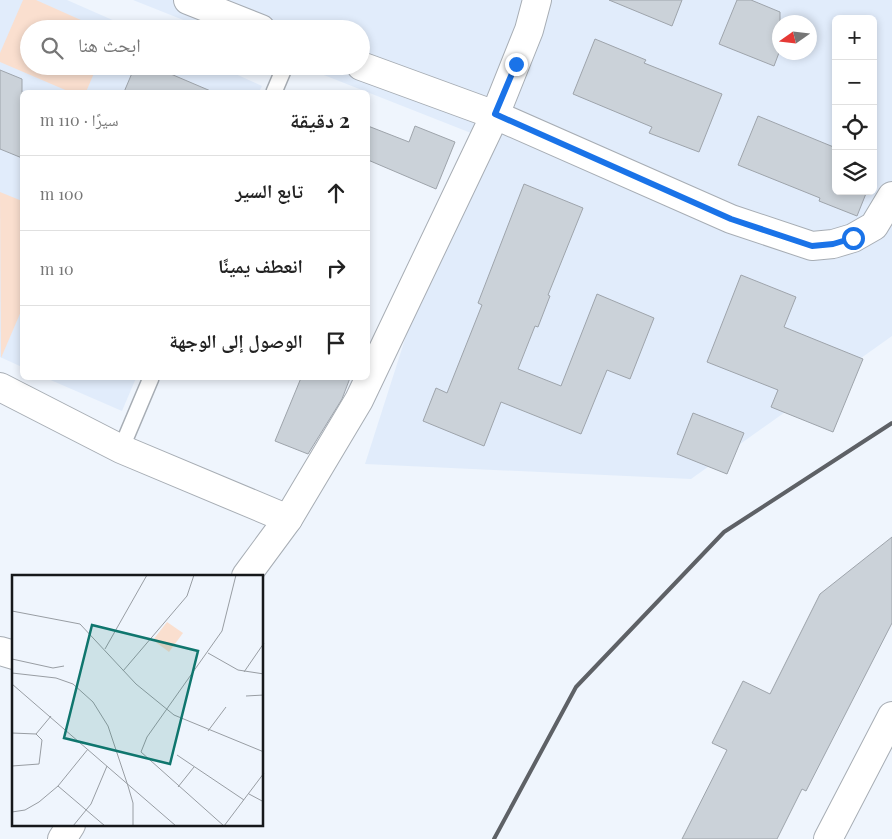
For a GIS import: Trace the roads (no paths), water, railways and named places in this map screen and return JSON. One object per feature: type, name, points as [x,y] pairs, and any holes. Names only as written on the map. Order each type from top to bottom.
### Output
[{"type":"street","points":[[188,0],[238,20]]},
{"type":"street","points":[[370,377],[495,114],[529,30],[537,0]]},
{"type":"street","points":[[370,69],[495,114],[731,219],[812,246],[833,244],[853,238],[874,226],[892,196]]},
{"type":"street","points":[[247,575],[288,519],[359,400],[369,380]]},
{"type":"street","points":[[0,387],[121,449],[288,519]]},
{"type":"street","points":[[828,839],[892,716]]},
{"type":"street","points":[[62,839],[70,826]]},
{"type":"lane","points":[[275,90],[282,75]]},
{"type":"lane","points":[[121,449],[150,380]]},
{"type":"railway","points":[[494,839],[576,687],[724,532],[892,423]]}]
